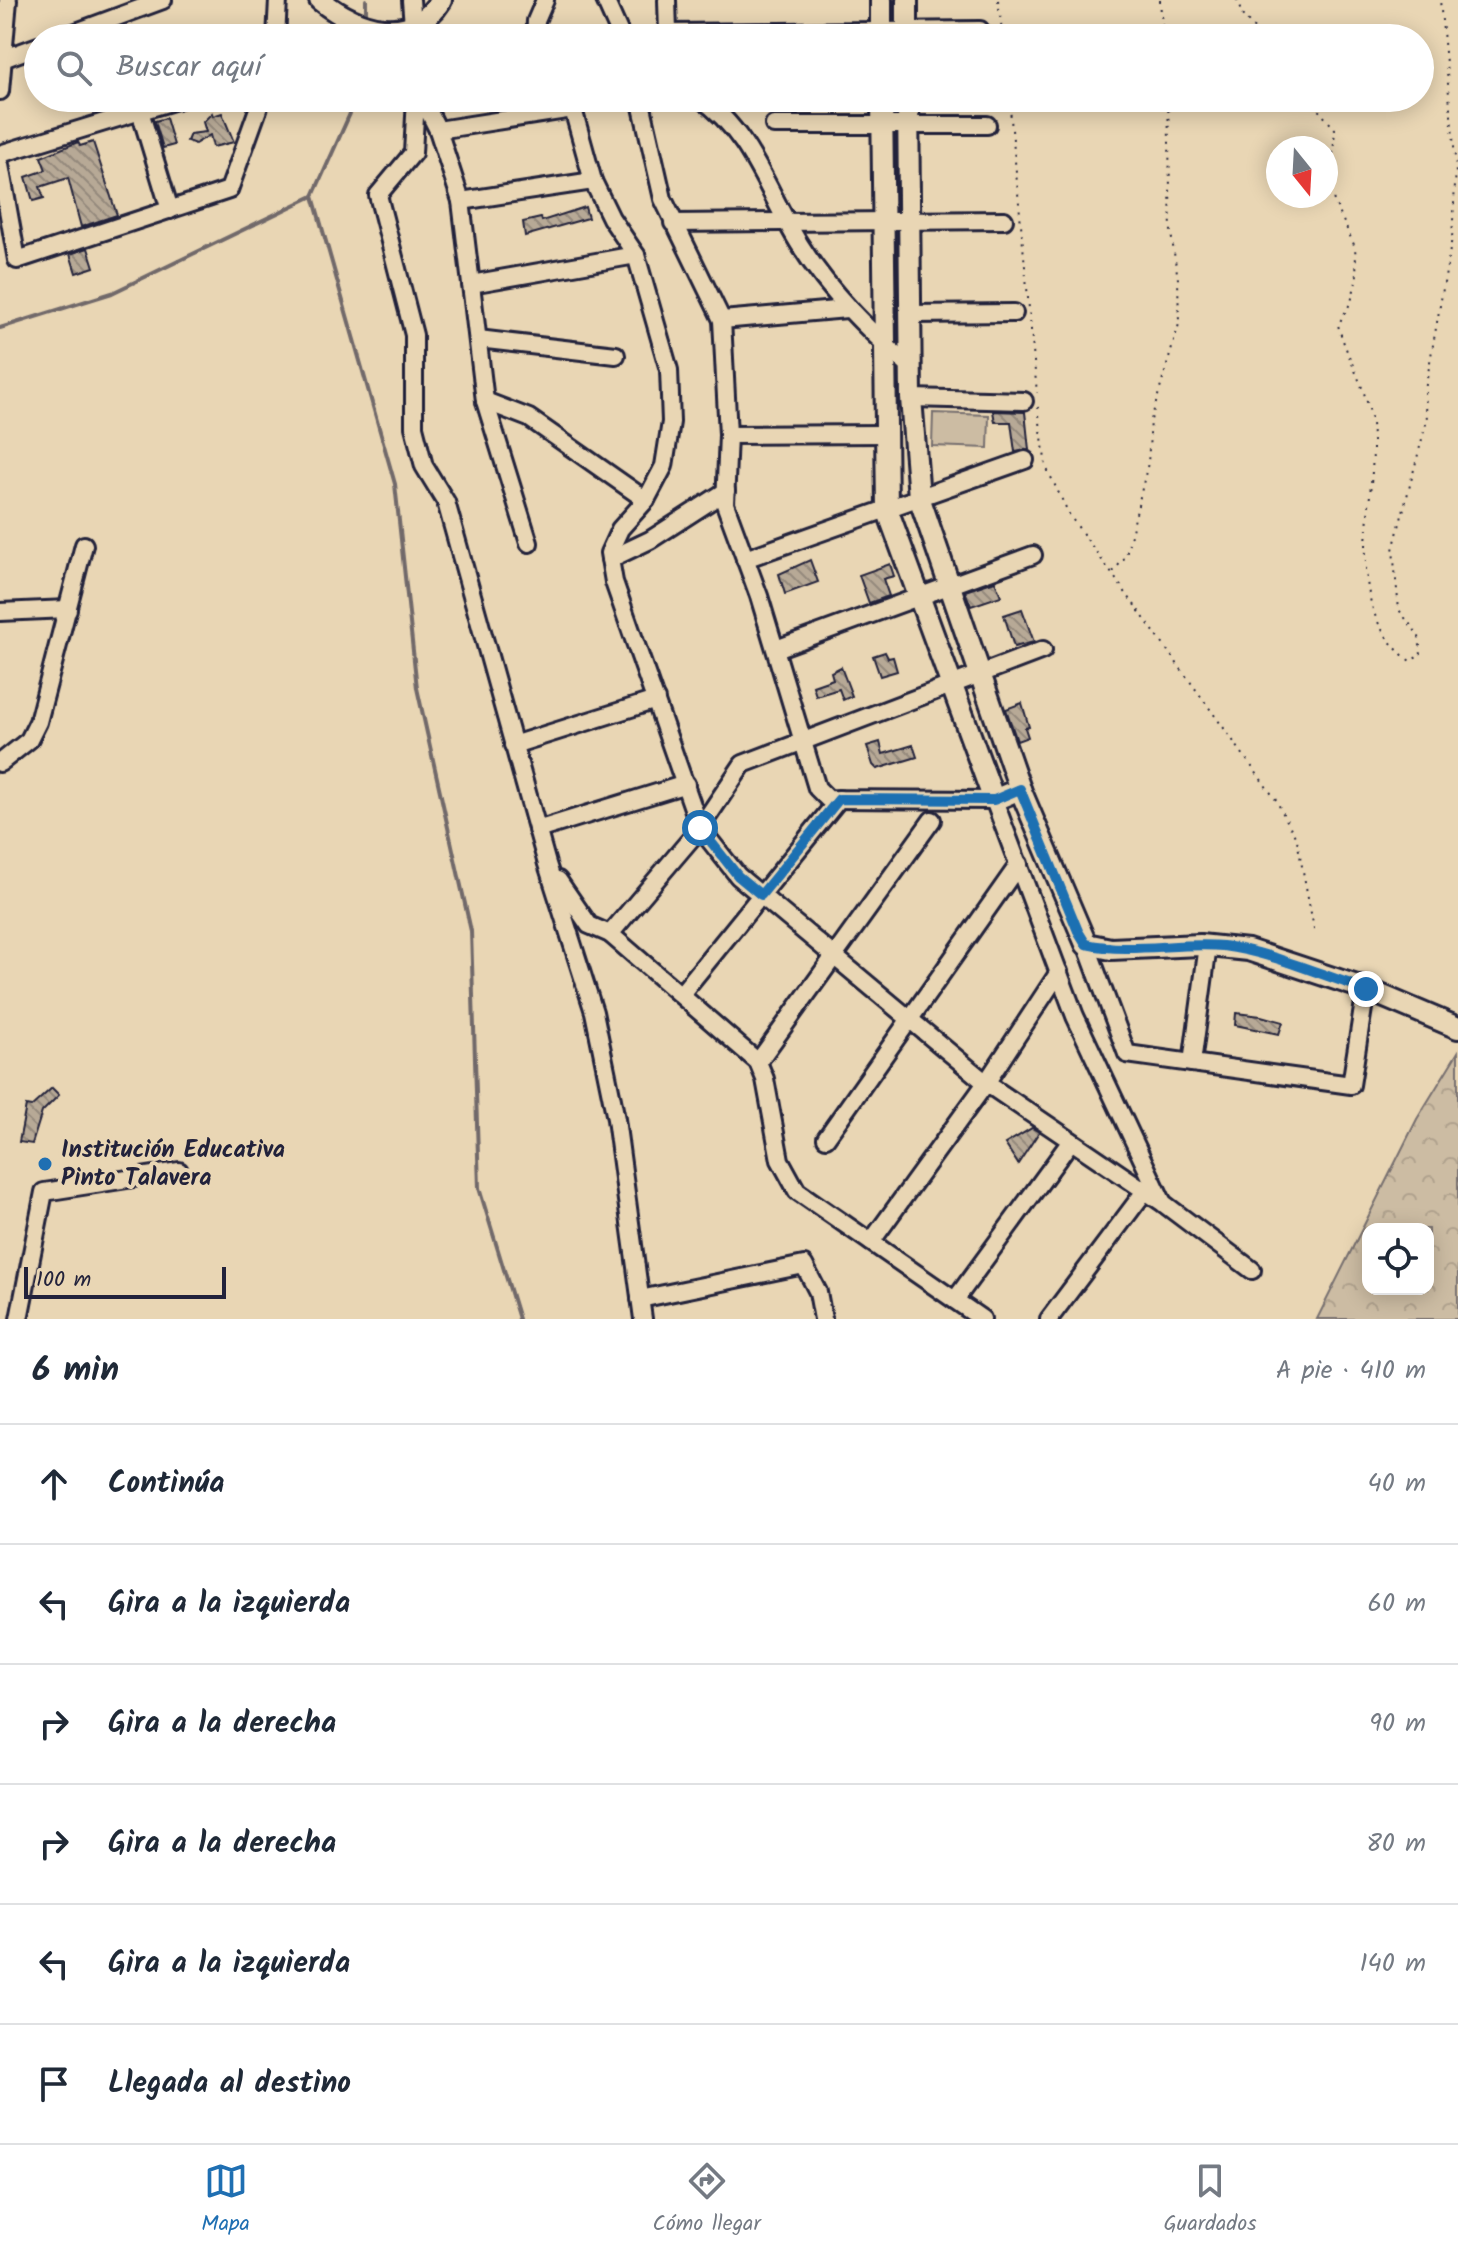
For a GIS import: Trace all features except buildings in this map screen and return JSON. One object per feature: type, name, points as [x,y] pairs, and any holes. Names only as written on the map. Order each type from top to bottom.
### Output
[{"type":"street","points":[[0,91],[0,60],[8,0]]},
{"type":"street","points":[[98,24],[163,0]]},
{"type":"street","points":[[277,24],[278,0]]},
{"type":"street","points":[[320,0],[341,17],[359,24]]},
{"type":"street","points":[[409,24],[411,0]]},
{"type":"street","points":[[419,24],[441,0]]},
{"type":"street","points":[[536,24],[545,0]]},
{"type":"street","points":[[605,0],[614,24]]},
{"type":"street","points":[[667,0],[668,24]]},
{"type":"street","points":[[881,0],[881,24]]},
{"type":"street","points":[[907,0],[907,24]]},
{"type":"street","points":[[0,60],[24,51]]},
{"type":"street","points":[[0,154],[137,112]]},
{"type":"street","points":[[140,112],[170,210]]},
{"type":"street","points":[[0,165],[17,260],[229,190],[257,112]]},
{"type":"street","points":[[415,112],[413,153],[378,195],[414,335],[414,427],[424,466],[446,502],[537,830],[594,1012],[616,1119],[643,1319]]},
{"type":"street","points":[[429,112],[461,201],[485,401],[529,543]]},
{"type":"street","points":[[438,130],[525,112]]},
{"type":"street","points":[[572,112],[593,181],[611,218],[636,255],[669,370],[671,409],[664,466],[646,500],[620,529],[610,559],[614,582],[700,828],[738,876],[986,1083],[1163,1203],[1252,1270]]},
{"type":"street","points":[[643,112],[663,199],[716,301],[722,320],[729,521],[776,649],[817,788],[828,799],[994,800],[1020,789]]},
{"type":"street","points":[[717,112],[751,156],[798,242],[847,309],[911,368]]},
{"type":"street","points":[[882,112],[887,509],[917,597],[1075,1016],[1163,1203]]},
{"type":"street","points":[[908,112],[911,398],[919,497],[1020,789],[1086,944],[1127,1054],[1351,1085],[1366,989]]},
{"type":"street","points":[[774,125],[987,125]]},
{"type":"street","points":[[461,201],[593,181]]},
{"type":"street","points":[[673,223],[1004,220]]},
{"type":"street","points":[[471,284],[636,255]]},
{"type":"street","points":[[722,320],[847,309]]},
{"type":"street","points":[[910,314],[1014,313]]},
{"type":"street","points":[[478,339],[616,355]]},
{"type":"street","points":[[911,398],[1024,401]]},
{"type":"street","points":[[485,401],[529,418],[646,500]]},
{"type":"street","points":[[728,435],[886,434]]},
{"type":"street","points":[[745,559],[1025,460]]},
{"type":"street","points":[[610,559],[661,533],[726,491]]},
{"type":"street","points":[[0,763],[29,740],[84,545]]},
{"type":"street","points":[[776,649],[1033,555]]},
{"type":"street","points":[[0,612],[68,609]]},
{"type":"street","points":[[610,934],[700,828],[743,764],[1043,650]]},
{"type":"street","points":[[513,745],[656,700]]},
{"type":"street","points":[[537,830],[686,784]]},
{"type":"street","points":[[681,994],[839,799]]},
{"type":"street","points":[[758,1062],[932,820]]},
{"type":"street","points":[[547,864],[589,925],[610,934],[758,1062],[780,1160],[797,1191],[982,1319]]},
{"type":"street","points":[[826,1138],[1019,864]]},
{"type":"street","points":[[1086,944],[1111,949],[1208,945],[1248,950],[1366,989],[1458,1028]]},
{"type":"street","points":[[1192,1063],[1208,945]]},
{"type":"street","points":[[871,1242],[986,1083],[1059,972]]},
{"type":"street","points":[[955,1300],[1071,1141]]},
{"type":"street","points":[[19,1319],[44,1192],[179,1171]]},
{"type":"street","points":[[1049,1319],[1145,1191]]},
{"type":"street","points":[[640,1299],[804,1265],[818,1292],[823,1319]]},
{"type":"path","points":[[998,0],[1001,24]]},
{"type":"path","points":[[1160,0],[1162,24]]},
{"type":"path","points":[[1237,0],[1242,15],[1250,24]]},
{"type":"path","points":[[1320,112],[1335,129],[1330,192],[1355,247],[1357,278],[1351,302],[1338,325],[1372,421],[1370,520],[1364,572],[1368,598],[1374,617],[1395,650],[1410,661],[1421,655],[1419,636],[1399,610],[1393,550],[1427,420],[1425,390],[1452,238],[1456,168],[1440,0]]},
{"type":"path","points":[[1010,112],[1046,467],[1070,516],[1276,800],[1297,840],[1315,934]]},
{"type":"path","points":[[1111,573],[1126,556],[1148,463],[1151,420],[1179,324],[1178,279],[1171,233],[1168,112]]},
{"type":"green space","points":[[933,413],[989,415],[988,448],[932,446]]},
{"type":"green space","points":[[1458,1052],[1458,1319],[1317,1319],[1362,1229],[1362,1295],[1434,1295],[1434,1223],[1365,1223],[1417,1119]]},
{"type":"waterway","points":[[366,0],[366,20]]},
{"type":"waterway","points":[[351,112],[313,196],[395,484],[417,688],[471,931],[479,1188],[519,1319]]},
{"type":"waterway","points":[[0,328],[112,293],[313,196]]},
{"type":"place","name":"Institución Educativa Pinto Talavera","points":[[45,1164]]},
{"type":"route","points":[[700,828],[738,876],[761,895],[839,799],[994,800],[1020,789],[1086,944],[1111,949],[1200,945],[1248,950],[1366,989]]}]
